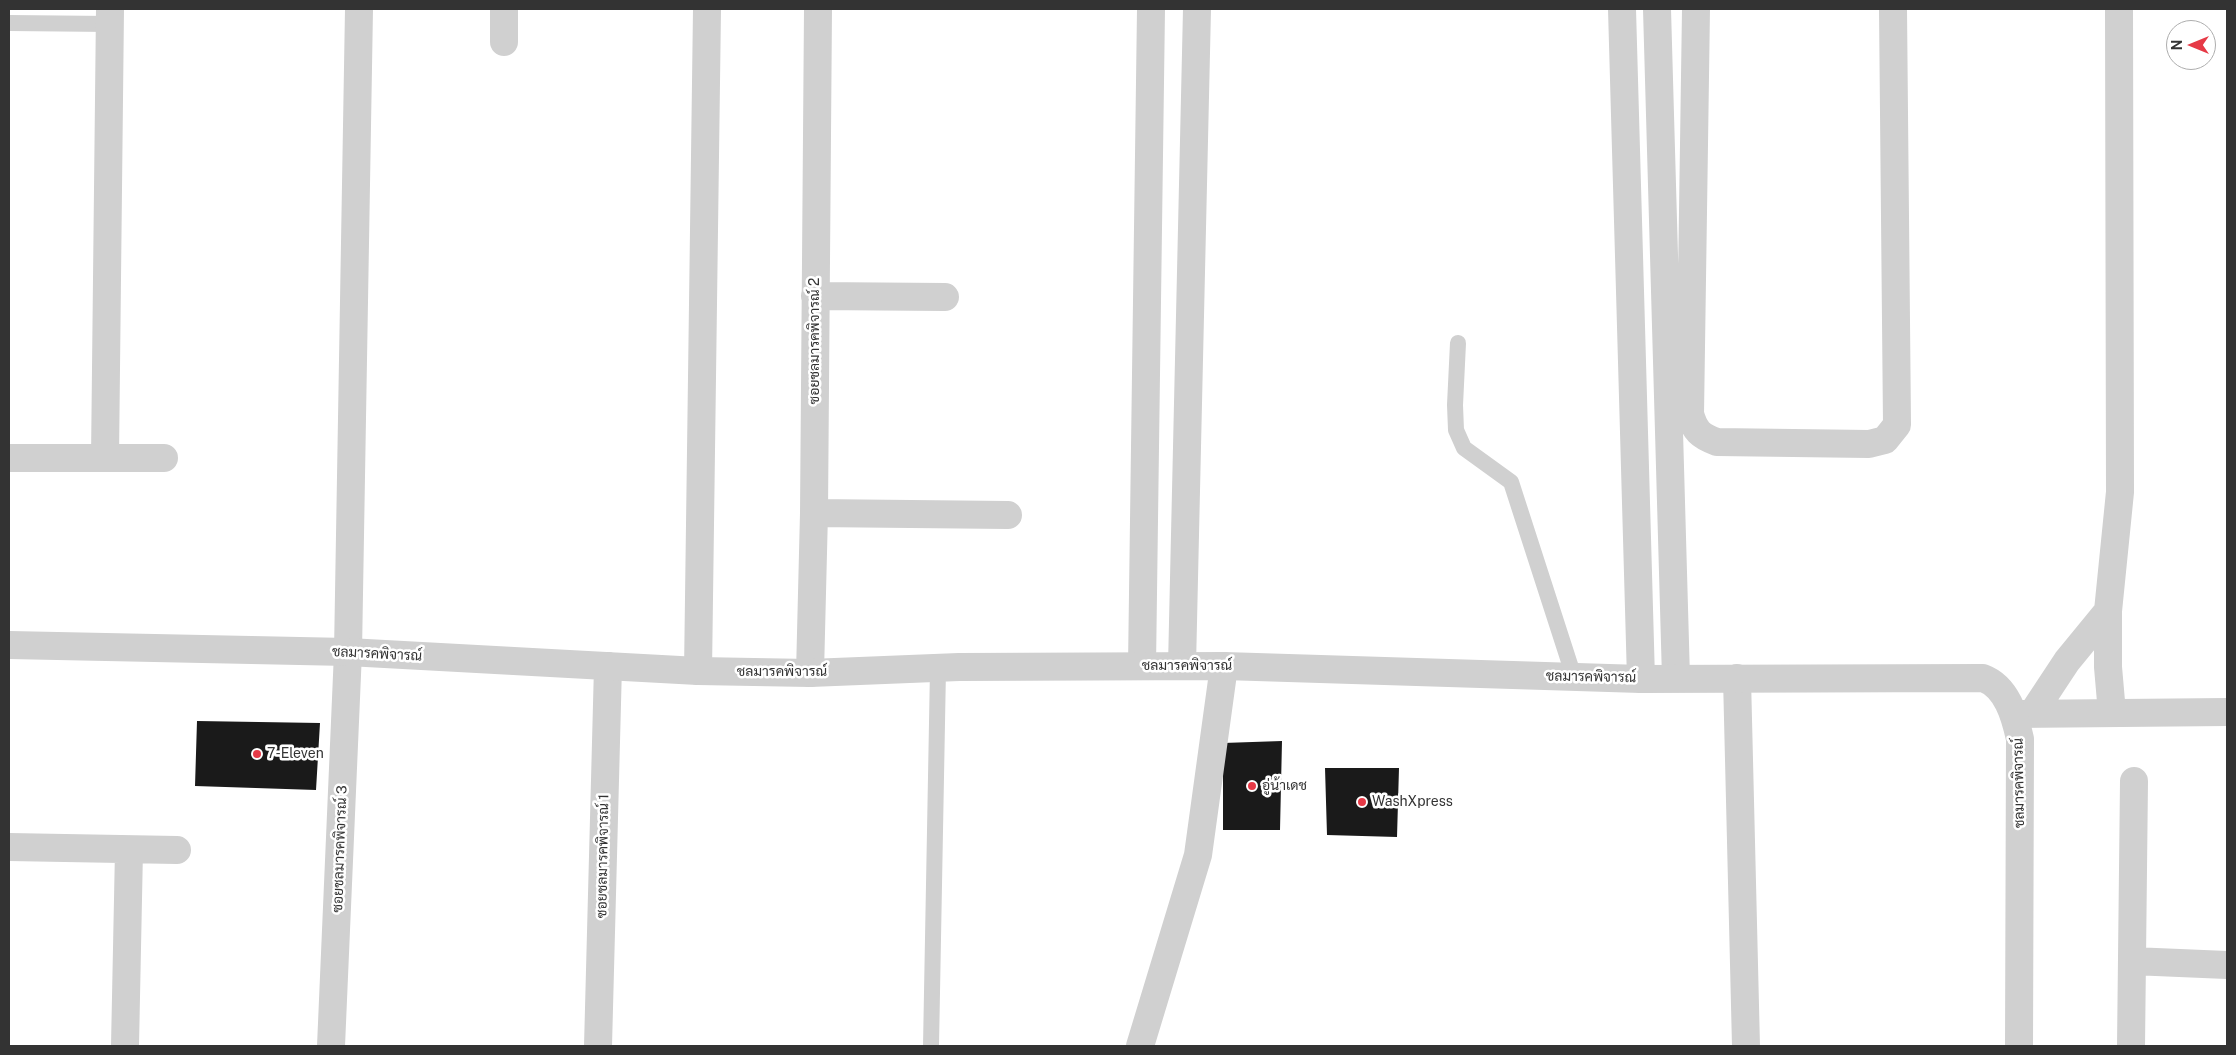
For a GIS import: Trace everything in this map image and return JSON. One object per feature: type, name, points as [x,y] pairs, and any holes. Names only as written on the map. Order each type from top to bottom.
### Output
[{"type":"street","name":"ซอยชลมารคพิจารณ์ 3","points":[[331,1046],[348,652],[359,9]]},
{"type":"street","points":[[504,9],[504,42]]},
{"type":"street","points":[[698,671],[708,9]]},
{"type":"street","name":"ซอยชลมารคพิจารณ์ 2","points":[[810,673],[814,513],[818,9]]},
{"type":"street","points":[[1142,666],[1151,9]]},
{"type":"street","points":[[1182,666],[1198,9]]},
{"type":"street","points":[[1622,9],[1641,678]]},
{"type":"street","points":[[1657,9],[1676,678]]},
{"type":"street","points":[[1696,9],[1690,414],[1694,428],[1701,436],[1717,442],[1869,444],[1885,440],[1897,425],[1893,9]]},
{"type":"street","points":[[2112,713],[2108,611],[2120,492],[2118,9]]},
{"type":"street","points":[[105,458],[110,16]]},
{"type":"street","points":[[815,296],[945,297]]},
{"type":"street","points":[[9,458],[164,458]]},
{"type":"street","points":[[814,513],[1008,515]]},
{"type":"street","points":[[2023,714],[2108,611]]},
{"type":"street","name":"ชลมารคพิจารณ์","points":[[9,645],[348,652],[698,671],[810,673],[959,667],[1224,666],[1574,677],[1983,678],[1997,686],[2023,714],[2020,739],[2019,1046]]},
{"type":"street","name":"ซอยชลมารคพิจารณ์ 1","points":[[598,1046],[608,666]]},
{"type":"street","points":[[1140,1046],[1198,856],[1224,666]]},
{"type":"street","points":[[1737,678],[1746,1046]]},
{"type":"street","points":[[2023,714],[2227,712]]},
{"type":"street","points":[[2130,1046],[2134,782]]},
{"type":"street","points":[[9,847],[178,850]]},
{"type":"street","points":[[125,1046],[128,850]]},
{"type":"street","points":[[2132,961],[2227,965]]},
{"type":"lane","points":[[9,23],[110,16]]},
{"type":"lane","points":[[1458,342],[1454,405],[1456,430],[1464,448],[1511,482],[1574,677]]},
{"type":"lane","points":[[931,1046],[938,669]]},
{"type":"building","name":"7-Eleven","points":[[197,721],[320,723],[316,790],[195,786]]},
{"type":"building","name":"อู่น้าเดช","points":[[1282,741],[1280,830],[1223,830],[1223,743]]},
{"type":"building","name":"WashXpress","points":[[1325,768],[1399,768],[1397,837],[1327,835]]},
{"type":"place","name":"7-Eleven","points":[[257,754]]},
{"type":"place","name":"อู่น้าเดช","points":[[1252,786]]},
{"type":"place","name":"WashXpress","points":[[1362,802]]}]
